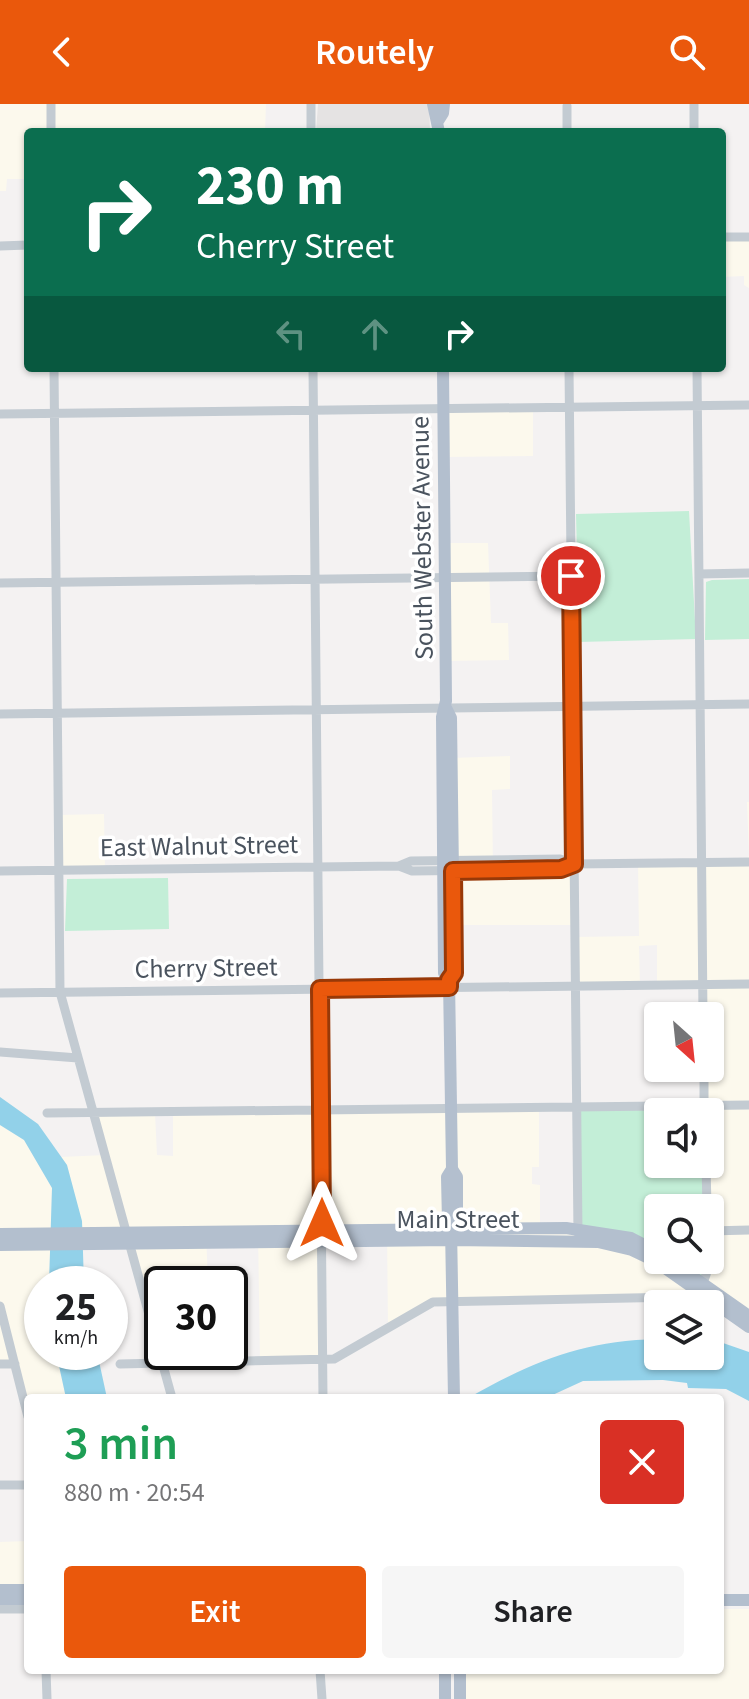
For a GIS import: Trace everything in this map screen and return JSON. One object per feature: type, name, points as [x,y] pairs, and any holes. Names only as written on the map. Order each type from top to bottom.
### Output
[{"type":"main road","points":[[433,104],[438,127]]},
{"type":"main road","points":[[438,127],[444,104]]},
{"type":"main road","name":"South Webster Avenue","points":[[443,372],[446,708],[451,718],[444,973],[449,984],[452,1169],[457,1177],[457,1222],[451,1234],[454,1394]]},
{"type":"main road","name":"Main Street","points":[[0,1234],[84,1239],[578,1234],[631,1238],[644,1245]]},
{"type":"main road","name":"Main Street","points":[[578,1234],[644,1255],[749,1316]]},
{"type":"main road","name":"Main Street","points":[[0,1245],[49,1239]]},
{"type":"main road","name":"Main Street","points":[[684,1274],[749,1327]]},
{"type":"main road","points":[[0,1590],[24,1590]]},
{"type":"main road","points":[[0,1599],[24,1599]]},
{"type":"main road","points":[[724,1600],[749,1600]]},
{"type":"main road","points":[[445,1674],[445,1699]]},
{"type":"main road","points":[[460,1674],[460,1699]]},
{"type":"street","points":[[51,104],[51,128]]},
{"type":"street","points":[[311,104],[311,128]]},
{"type":"street","points":[[694,105],[694,128]]},
{"type":"street","points":[[567,106],[567,128]]},
{"type":"street","points":[[726,237],[749,237]]},
{"type":"street","points":[[0,246],[24,245]]},
{"type":"street","points":[[54,372],[60,992],[144,1291]]},
{"type":"street","points":[[313,372],[323,1394]]},
{"type":"street","points":[[569,372],[578,1234]]},
{"type":"street","points":[[697,372],[703,1002]]},
{"type":"street","points":[[0,414],[749,405]]},
{"type":"street","points":[[699,574],[749,573]]},
{"type":"street","points":[[0,583],[571,576]]},
{"type":"street","points":[[0,714],[749,704]]},
{"type":"street","name":"East Walnut Street","points":[[0,871],[399,866],[412,871],[447,866],[561,869],[574,864],[749,862]]},
{"type":"street","name":"Cherry Street","points":[[0,993],[320,989],[449,984],[749,984]]},
{"type":"street","points":[[0,1052],[78,1058]]},
{"type":"street","points":[[724,1107],[749,1105]]},
{"type":"street","points":[[47,1113],[644,1108]]},
{"type":"street","points":[[724,1231],[749,1230]]},
{"type":"street","points":[[248,1361],[334,1359],[433,1302],[679,1297],[698,1288],[708,1274]]},
{"type":"street","points":[[0,1306],[24,1401]]},
{"type":"street","points":[[0,1364],[15,1364]]},
{"type":"street","points":[[165,1370],[171,1394]]},
{"type":"street","points":[[0,1485],[24,1485]]},
{"type":"street","points":[[0,1609],[24,1609]]},
{"type":"street","points":[[46,1674],[47,1699]]},
{"type":"street","points":[[320,1674],[322,1699]]},
{"type":"shaded area","points":[[0,104],[266,104],[265,128],[24,128],[24,179],[7,179],[6,191],[0,191]]},
{"type":"shaded area","points":[[318,104],[429,104],[430,128],[316,128]]},
{"type":"shaded area","points":[[726,237],[749,237],[749,288],[744,285],[744,276],[726,277]]},
{"type":"shaded area","points":[[533,408],[533,456],[444,457],[443,409]]},
{"type":"shaded area","points":[[444,543],[488,543],[491,623],[508,623],[509,660],[446,661]]},
{"type":"shaded area","points":[[510,756],[510,789],[492,790],[493,870],[574,864],[574,925],[454,925],[451,758]]},
{"type":"shaded area","points":[[747,802],[749,802],[749,855]]},
{"type":"shaded area","points":[[104,814],[105,870],[59,870],[58,815]]},
{"type":"shaded area","points":[[749,855],[749,1323],[724,1310],[724,1290],[644,1290],[644,1295],[433,1302],[388,1328],[387,1229],[322,1230],[324,1360],[260,1361],[258,1230],[206,1231],[207,1266],[144,1266],[144,1293],[128,1232],[84,1233],[67,1165],[61,1157],[105,1155],[94,1113],[155,1113],[157,1155],[173,1156],[173,1112],[539,1108],[539,1167],[532,1167],[532,1184],[540,1185],[540,1233],[578,1232],[611,1240],[644,1259],[644,1274],[671,1274],[698,1289],[704,1274],[724,1274],[724,1194],[710,1194],[710,1178],[724,1178],[724,1098],[704,1098],[704,1082],[724,1082],[724,1002],[703,1002],[703,985],[657,985],[657,945],[639,946],[640,985],[575,986],[575,937],[639,936],[638,863],[746,862]]},
{"type":"shaded area","points":[[0,1125],[24,1140],[52,1188],[50,1266],[24,1266],[24,1370],[60,1370],[65,1394],[24,1395],[15,1364],[0,1364]]},
{"type":"shaded area","points":[[24,1541],[24,1590],[0,1590],[0,1542]]},
{"type":"shaded area","points":[[724,1609],[749,1609],[749,1699],[464,1699],[464,1674],[724,1674]]},
{"type":"green space","points":[[689,511],[696,639],[579,642],[576,514]]},
{"type":"green space","points":[[749,579],[749,639],[705,640],[706,582]]},
{"type":"green space","points":[[168,878],[169,929],[65,931],[67,879]]},
{"type":"green space","points":[[644,1106],[644,1178],[706,1178],[707,1194],[644,1194],[644,1255],[578,1232],[576,1107]]},
{"type":"green space","points":[[686,1274],[706,1274],[704,1283]]},
{"type":"water","points":[[0,1097],[38,1124],[67,1165],[82,1221],[83,1266],[50,1266],[52,1188],[24,1140],[0,1125]]},
{"type":"water","points":[[644,1340],[644,1370],[724,1370],[724,1343],[749,1352],[749,1401],[726,1389],[688,1388],[687,1383],[663,1380],[583,1381],[555,1394],[476,1394],[559,1355],[605,1344]]},
{"type":"water","points":[[60,1370],[101,1370],[106,1394],[65,1394]]},
{"type":"route","points":[[322,1223],[320,989],[449,987],[454,973],[453,871],[561,869],[574,864],[571,576]]}]
